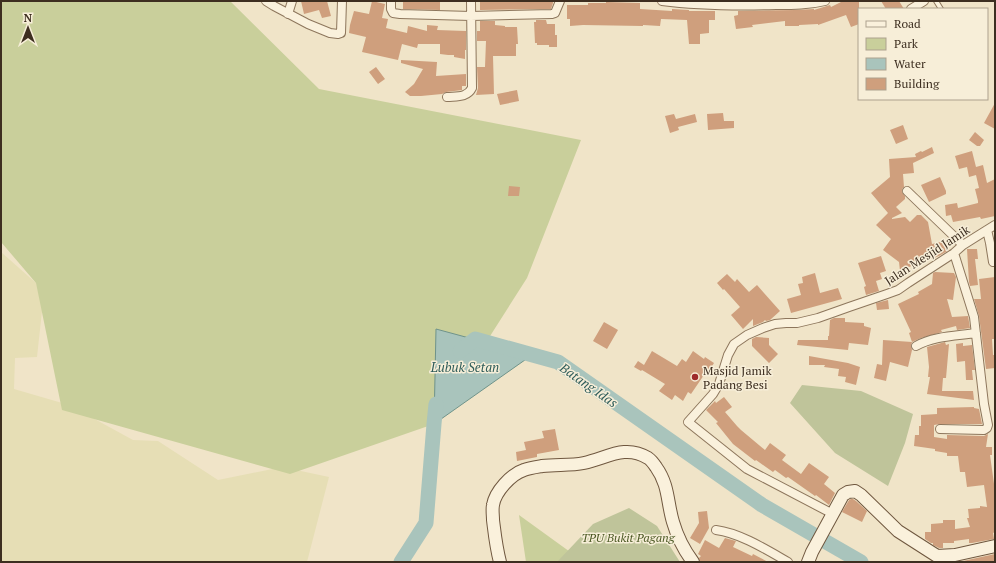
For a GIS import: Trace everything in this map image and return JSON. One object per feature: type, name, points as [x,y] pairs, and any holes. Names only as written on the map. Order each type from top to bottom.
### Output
[{"type":"street","points":[[266,1],[308,24],[330,33],[338,34],[341,33],[342,1]]},
{"type":"street","points":[[288,14],[292,1]]},
{"type":"street","points":[[391,1],[391,9],[394,13],[471,16],[552,14],[555,13],[560,1]]},
{"type":"street","points":[[447,97],[463,96],[472,88],[471,1]]},
{"type":"street","points":[[662,1],[698,5],[763,6],[813,4],[825,1]]},
{"type":"street","points":[[913,8],[924,1]]},
{"type":"street","points":[[907,191],[964,245]]},
{"type":"street","name":"Jalan Mesjid Jamik","points":[[832,516],[747,469],[688,422],[713,394],[719,384],[728,355],[734,344],[747,335],[775,324],[797,323],[818,318],[898,290],[995,225]]},
{"type":"street","points":[[987,230],[992,262]]},
{"type":"street","points":[[940,429],[984,430],[988,426],[974,317],[954,253]]},
{"type":"street","points":[[916,346],[928,340],[937,338],[976,333]]},
{"type":"street","points":[[500,562],[495,543],[493,506],[499,490],[504,485],[524,470],[543,466],[584,463],[627,451],[648,458],[660,472],[667,492],[676,533],[693,562]]},
{"type":"street","points":[[811,559],[843,495],[848,492],[855,491],[861,495],[898,532],[937,556],[955,555],[995,546]]},
{"type":"street","points":[[716,530],[726,531],[737,535],[788,562]]},
{"type":"shaded area","points":[[1,252],[36,283],[43,302],[37,357],[15,358],[14,389],[69,405],[133,440],[158,441],[218,480],[282,467],[329,477],[307,562],[1,562]]},
{"type":"green space","points":[[3,1],[230,1],[319,89],[581,140],[527,278],[434,424],[290,474],[62,410],[36,283],[1,242],[1,4]]},
{"type":"green space","points":[[802,385],[861,391],[913,414],[905,443],[888,486],[835,453],[790,403]]},
{"type":"green space","name":"TPU Bukit Pagang","points":[[629,508],[657,526],[680,562],[557,562],[593,524]]},
{"type":"green space","points":[[519,515],[584,562],[526,562]]},
{"type":"water","name":"Lubuk Setan","points":[[436,329],[532,355],[434,424]]},
{"type":"building","points":[[301,1],[327,1],[331,16],[322,18],[319,10],[304,14]]},
{"type":"building","points":[[372,1],[385,4],[382,18],[388,19],[386,28],[407,33],[408,26],[427,31],[427,25],[438,26],[437,30],[466,31],[465,59],[454,57],[454,55],[440,54],[440,44],[418,44],[417,48],[402,44],[398,60],[362,52],[366,37],[349,33],[350,25],[354,11],[369,14]]},
{"type":"building","points":[[403,1],[440,1],[440,10],[403,9]]},
{"type":"building","points":[[480,1],[553,1],[553,3],[551,9],[480,10]]},
{"type":"building","points":[[843,1],[859,1],[858,24],[851,27],[846,15],[818,25],[785,26],[785,21],[752,25],[753,27],[736,29],[734,16],[738,15],[738,11],[814,10],[830,5],[831,7]]},
{"type":"building","points":[[881,1],[899,1],[903,8],[885,8]]},
{"type":"building","points":[[588,3],[640,3],[640,9],[715,11],[715,20],[709,20],[709,33],[700,34],[700,44],[689,44],[687,20],[661,19],[660,26],[570,26],[570,19],[567,19],[567,5],[588,5]]},
{"type":"building","points":[[536,20],[546,20],[547,24],[555,24],[557,47],[537,45],[537,43],[535,43],[534,22],[536,22]]},
{"type":"building","points":[[480,21],[495,21],[495,25],[517,27],[518,44],[516,44],[516,56],[493,56],[494,94],[476,95],[478,88],[477,67],[485,67],[486,41],[477,41],[477,31],[480,31]]},
{"type":"building","points":[[401,60],[437,62],[436,76],[466,74],[466,86],[462,86],[462,90],[442,94],[410,96],[405,92],[414,84],[423,69],[401,63]]},
{"type":"building","points":[[376,67],[385,79],[378,84],[369,72]]},
{"type":"building","points":[[517,90],[519,101],[500,105],[497,94]]},
{"type":"building","points":[[995,103],[995,129],[984,123]]},
{"type":"building","points":[[723,113],[724,121],[734,121],[734,128],[708,130],[707,114]]},
{"type":"building","points":[[674,114],[676,119],[695,114],[697,122],[678,127],[679,130],[670,133],[665,116]]},
{"type":"building","points":[[903,125],[908,139],[896,144],[890,130]]},
{"type":"building","points":[[975,132],[984,140],[980,146],[977,146],[969,140]]},
{"type":"building","points":[[932,147],[934,153],[913,163],[914,173],[903,174],[904,187],[902,192],[905,199],[896,207],[902,213],[892,219],[905,217],[910,222],[917,215],[921,215],[928,222],[932,244],[944,241],[945,247],[948,246],[949,250],[939,256],[900,271],[899,262],[883,250],[891,239],[876,225],[888,213],[871,193],[890,177],[889,159],[916,157],[915,154]]},
{"type":"building","points":[[972,151],[976,167],[983,165],[987,183],[995,179],[995,216],[953,222],[951,215],[946,216],[945,205],[957,203],[958,208],[978,203],[975,189],[979,188],[976,175],[969,177],[967,167],[959,169],[955,156]]},
{"type":"building","points":[[940,177],[946,194],[929,202],[921,185]]},
{"type":"building","points":[[509,186],[520,187],[519,196],[508,196]]},
{"type":"building","points":[[967,249],[977,249],[978,259],[975,259],[978,285],[970,286]]},
{"type":"building","points":[[881,256],[886,271],[880,273],[882,279],[876,281],[879,291],[866,295],[864,287],[866,286],[858,263]]},
{"type":"building","points":[[815,273],[820,293],[838,288],[842,299],[791,313],[787,299],[801,295],[798,284],[803,283],[802,277]]},
{"type":"building","points":[[933,273],[954,273],[956,277],[953,300],[947,299],[952,317],[968,316],[970,328],[957,330],[956,326],[941,330],[942,332],[912,342],[909,333],[911,332],[898,304],[919,294],[918,292],[932,284]]},
{"type":"building","points":[[727,274],[735,282],[737,279],[749,292],[757,285],[780,311],[770,320],[765,320],[753,326],[753,319],[743,329],[731,315],[740,307],[717,283]]},
{"type":"building","points":[[995,277],[995,339],[992,339],[993,355],[995,355],[995,368],[986,369],[979,316],[974,299],[981,299],[979,279]]},
{"type":"building","points":[[888,300],[889,309],[877,310],[876,303]]},
{"type":"building","points":[[834,318],[845,318],[845,322],[864,323],[864,326],[871,328],[868,345],[849,343],[848,350],[797,345],[798,340],[828,340],[830,320]]},
{"type":"building","points":[[604,322],[618,330],[607,349],[593,341]]},
{"type":"building","points":[[756,337],[769,338],[769,345],[778,354],[769,363],[752,346],[752,339]]},
{"type":"building","points":[[883,340],[912,342],[912,350],[908,367],[890,362],[886,381],[874,378],[877,364],[882,365]]},
{"type":"building","points":[[945,342],[946,345],[949,344],[946,378],[943,378],[942,391],[973,391],[974,400],[927,394],[930,377],[928,377],[929,367],[927,347]]},
{"type":"building","points":[[963,343],[963,346],[972,345],[975,370],[972,370],[973,380],[966,380],[965,361],[957,362],[956,344]]},
{"type":"building","points":[[652,351],[677,366],[682,359],[686,362],[693,351],[704,359],[705,357],[714,363],[691,394],[688,392],[683,401],[675,395],[672,400],[659,391],[665,384],[642,370],[641,371],[634,367],[638,361],[644,365]]},
{"type":"building","points":[[809,356],[848,363],[860,367],[856,385],[845,382],[846,377],[838,376],[839,369],[824,367],[825,365],[809,365]]},
{"type":"building","points":[[724,397],[732,407],[725,412],[741,430],[765,450],[770,443],[786,455],[782,460],[801,474],[809,463],[829,477],[824,484],[835,493],[829,505],[788,477],[786,478],[775,470],[773,472],[756,460],[755,461],[733,444],[716,423],[718,422],[706,410],[715,401],[716,403]]},
{"type":"building","points":[[974,407],[979,409],[982,424],[934,425],[934,437],[947,439],[947,435],[984,436],[988,434],[986,447],[992,447],[992,455],[990,455],[995,491],[994,539],[972,543],[969,543],[969,539],[954,541],[954,543],[943,543],[943,548],[939,548],[925,539],[925,532],[931,532],[931,524],[943,523],[943,520],[955,520],[955,529],[970,527],[967,518],[969,518],[968,509],[980,508],[980,506],[987,507],[984,485],[967,487],[965,472],[960,472],[958,456],[947,456],[947,453],[935,451],[935,449],[914,446],[915,435],[919,435],[921,415],[937,414],[937,408]]},
{"type":"building","points":[[555,429],[559,450],[537,454],[537,457],[517,461],[516,452],[526,450],[524,442],[544,438],[542,431]]},
{"type":"building","points":[[851,499],[856,501],[867,511],[862,522],[842,512]]},
{"type":"building","points":[[707,511],[709,528],[700,544],[690,538],[699,523],[698,512]]},
{"type":"building","points":[[725,538],[736,541],[733,547],[752,556],[753,554],[768,562],[700,562],[699,558],[701,556],[698,554],[705,540],[719,548]]},
{"type":"building","points":[[995,554],[995,562],[963,561]]},
{"type":"waterway","name":"Batang Idas","points":[[460,351],[475,339],[558,362],[762,505],[861,562]]},
{"type":"waterway","name":"Batang Idas","points":[[401,562],[426,523],[436,404]]},
{"type":"place","name":"Masjid Jamik Padang Besi","points":[[695,377]]}]
